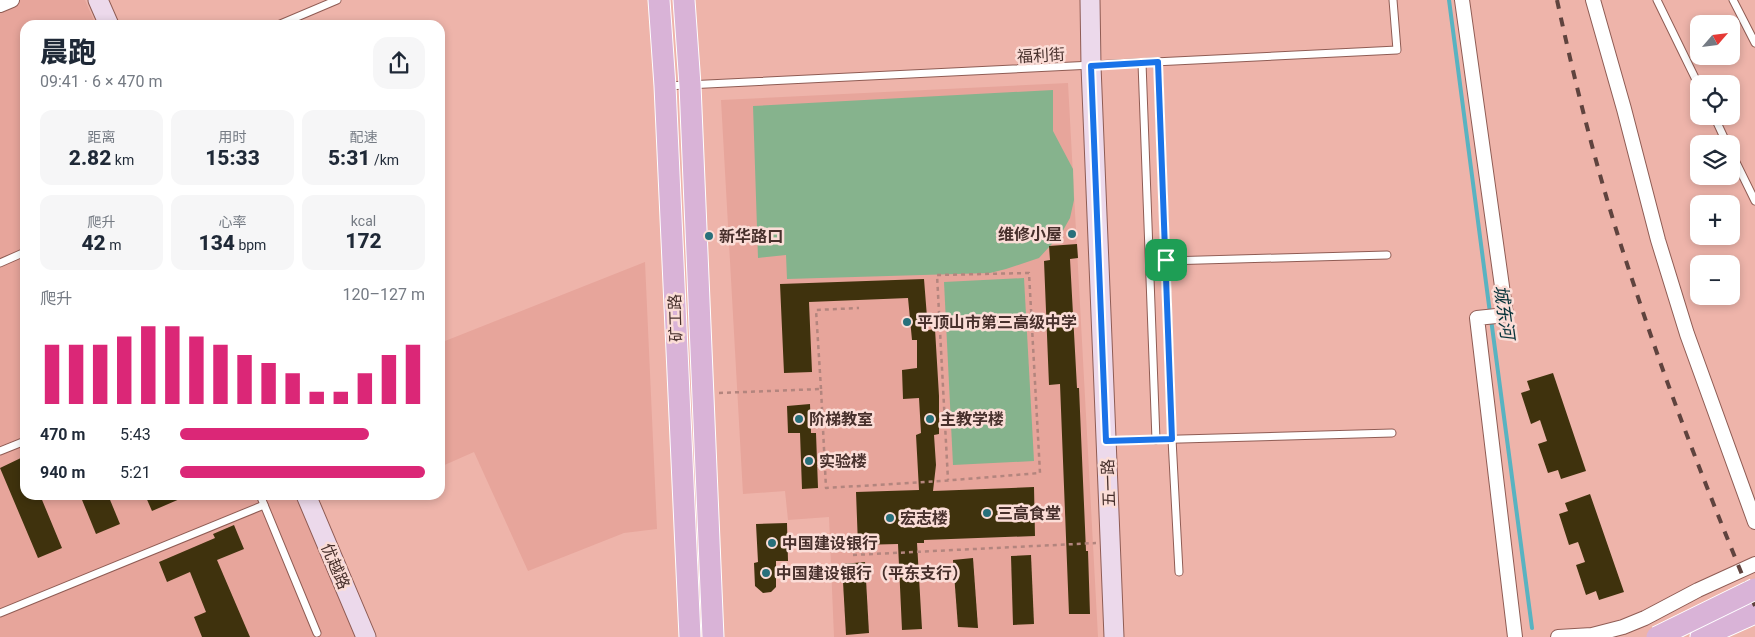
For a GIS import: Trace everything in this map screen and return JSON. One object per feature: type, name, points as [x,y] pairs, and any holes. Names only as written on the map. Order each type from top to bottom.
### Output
[{"type":"main road","name":"矿工路","points":[[659,0],[665,86],[690,637]]},
{"type":"main road","name":"矿工路","points":[[684,0],[690,85],[712,637]]},
{"type":"main road","points":[[1657,637],[1755,589]]},
{"type":"main road","points":[[1675,637],[1755,602]]},
{"type":"main road","points":[[1701,637],[1755,613]]},
{"type":"main road","points":[[1724,637],[1755,625]]},
{"type":"street","points":[[0,5],[12,0]]},
{"type":"street","points":[[98,0],[107,20]]},
{"type":"street","name":"五一路","points":[[1090,0],[1114,637]]},
{"type":"street","points":[[1462,0],[1506,316],[1477,318],[1515,637]]},
{"type":"street","points":[[1593,0],[1624,108],[1658,240],[1687,334],[1755,522]]},
{"type":"street","name":"优越路","points":[[308,500],[366,637]]},
{"type":"street","points":[[1558,637],[1592,635],[1622,627],[1645,618],[1698,590],[1755,564]]},
{"type":"lane","points":[[290,20],[338,0]]},
{"type":"lane","name":"福利街","points":[[665,86],[1397,50],[1393,0]]},
{"type":"lane","points":[[1657,0],[1694,75]]},
{"type":"lane","points":[[1733,0],[1755,43]]},
{"type":"lane","points":[[1158,62],[1172,439],[1179,572]]},
{"type":"lane","points":[[1142,63],[1156,440]]},
{"type":"lane","points":[[1740,170],[1755,201]]},
{"type":"lane","points":[[0,263],[20,254]]},
{"type":"lane","points":[[1166,260],[1387,255]]},
{"type":"lane","points":[[1106,441],[1392,434]]},
{"type":"lane","points":[[0,451],[20,443]]},
{"type":"lane","points":[[262,500],[317,633]]},
{"type":"lane","points":[[0,613],[264,506]]},
{"type":"path","points":[[859,308],[816,310],[826,488],[948,480],[1040,473],[1030,273],[937,275],[948,480]]},
{"type":"path","points":[[702,394],[821,389]]},
{"type":"path","points":[[852,555],[1093,543]]},
{"type":"shaded area","points":[[20,0],[85,0],[94,20],[20,20],[20,500],[300,500],[359,637],[0,637],[0,8]]},
{"type":"shaded area","name":"平顶山市第三高级中学","points":[[1068,83],[1098,637],[834,637],[829,517],[788,520],[785,491],[743,494],[721,100]]},
{"type":"shaded area","points":[[645,262],[657,529],[624,533],[528,571],[474,452],[445,465],[445,341]]},
{"type":"green space","points":[[1053,90],[1053,131],[1073,169],[1074,200],[1070,218],[1061,234],[1039,258],[990,273],[787,279],[786,255],[758,258],[753,106]]},
{"type":"green space","points":[[1024,278],[1034,461],[953,465],[944,282]]},
{"type":"building","points":[[1077,244],[1078,258],[1070,259],[1077,388],[1079,388],[1090,614],[1069,614],[1060,384],[1049,385],[1044,261],[1050,260],[1049,246]]},
{"type":"building","points":[[924,279],[928,330],[935,329],[939,396],[939,434],[934,435],[936,465],[933,491],[1034,487],[1035,536],[924,540],[924,543],[917,543],[922,629],[902,630],[898,544],[858,545],[856,492],[919,490],[916,435],[921,433],[919,398],[903,399],[902,370],[917,368],[917,340],[912,340],[908,298],[809,302],[812,372],[784,373],[780,284]]},
{"type":"building","points":[[1553,373],[1586,471],[1561,479],[1558,470],[1548,473],[1538,444],[1547,441],[1540,420],[1531,424],[1521,393],[1530,390],[1527,381]]},
{"type":"building","points":[[810,404],[811,433],[816,433],[818,488],[802,489],[800,433],[788,433],[787,406]]},
{"type":"building","points":[[20,458],[20,500],[42,500],[62,548],[38,558],[0,468]]},
{"type":"building","points":[[1590,494],[1624,592],[1599,600],[1596,591],[1586,595],[1576,565],[1585,562],[1578,542],[1569,545],[1559,514],[1568,511],[1565,503]]},
{"type":"building","points":[[82,500],[110,500],[120,524],[96,534]]},
{"type":"building","points":[[147,500],[177,500],[152,511]]},
{"type":"building","name":"中国建设银行","points":[[787,523],[788,561],[776,561],[776,587],[771,592],[763,593],[755,586],[754,563],[758,562],[756,524]]},
{"type":"building","points":[[234,525],[244,549],[217,560],[250,637],[202,637],[194,617],[206,612],[190,572],[167,582],[159,562],[215,538],[213,534]]},
{"type":"building","points":[[1031,555],[1034,624],[1013,625],[1011,556]]},
{"type":"building","points":[[973,558],[978,628],[958,627],[953,560]]},
{"type":"building","points":[[865,562],[869,633],[846,635],[842,564]]},
{"type":"waterway","name":"城东河","points":[[1449,0],[1490,313]]},
{"type":"waterway","name":"城东河","points":[[1491,319],[1532,628]]},
{"type":"railway","points":[[1557,0],[1592,145],[1623,253],[1677,409],[1755,606]]},
{"type":"place","name":"维修小屋","points":[[1072,234]]},
{"type":"place","name":"新华路口","points":[[709,236]]},
{"type":"place","name":"平顶山市第三高级中学","points":[[907,322]]},
{"type":"place","name":"阶梯教室","points":[[799,419]]},
{"type":"place","name":"主教学楼","points":[[930,419]]},
{"type":"place","name":"实验楼","points":[[809,461]]},
{"type":"place","name":"三高食堂","points":[[987,513]]},
{"type":"place","name":"宏志楼","points":[[890,518]]},
{"type":"place","name":"中国建设银行","points":[[772,543]]},
{"type":"place","name":"中国建设银行（平东支行）","points":[[766,573]]},
{"type":"route","points":[[1158,62],[1166,260],[1172,439],[1106,441],[1091,66],[1158,62]]}]
